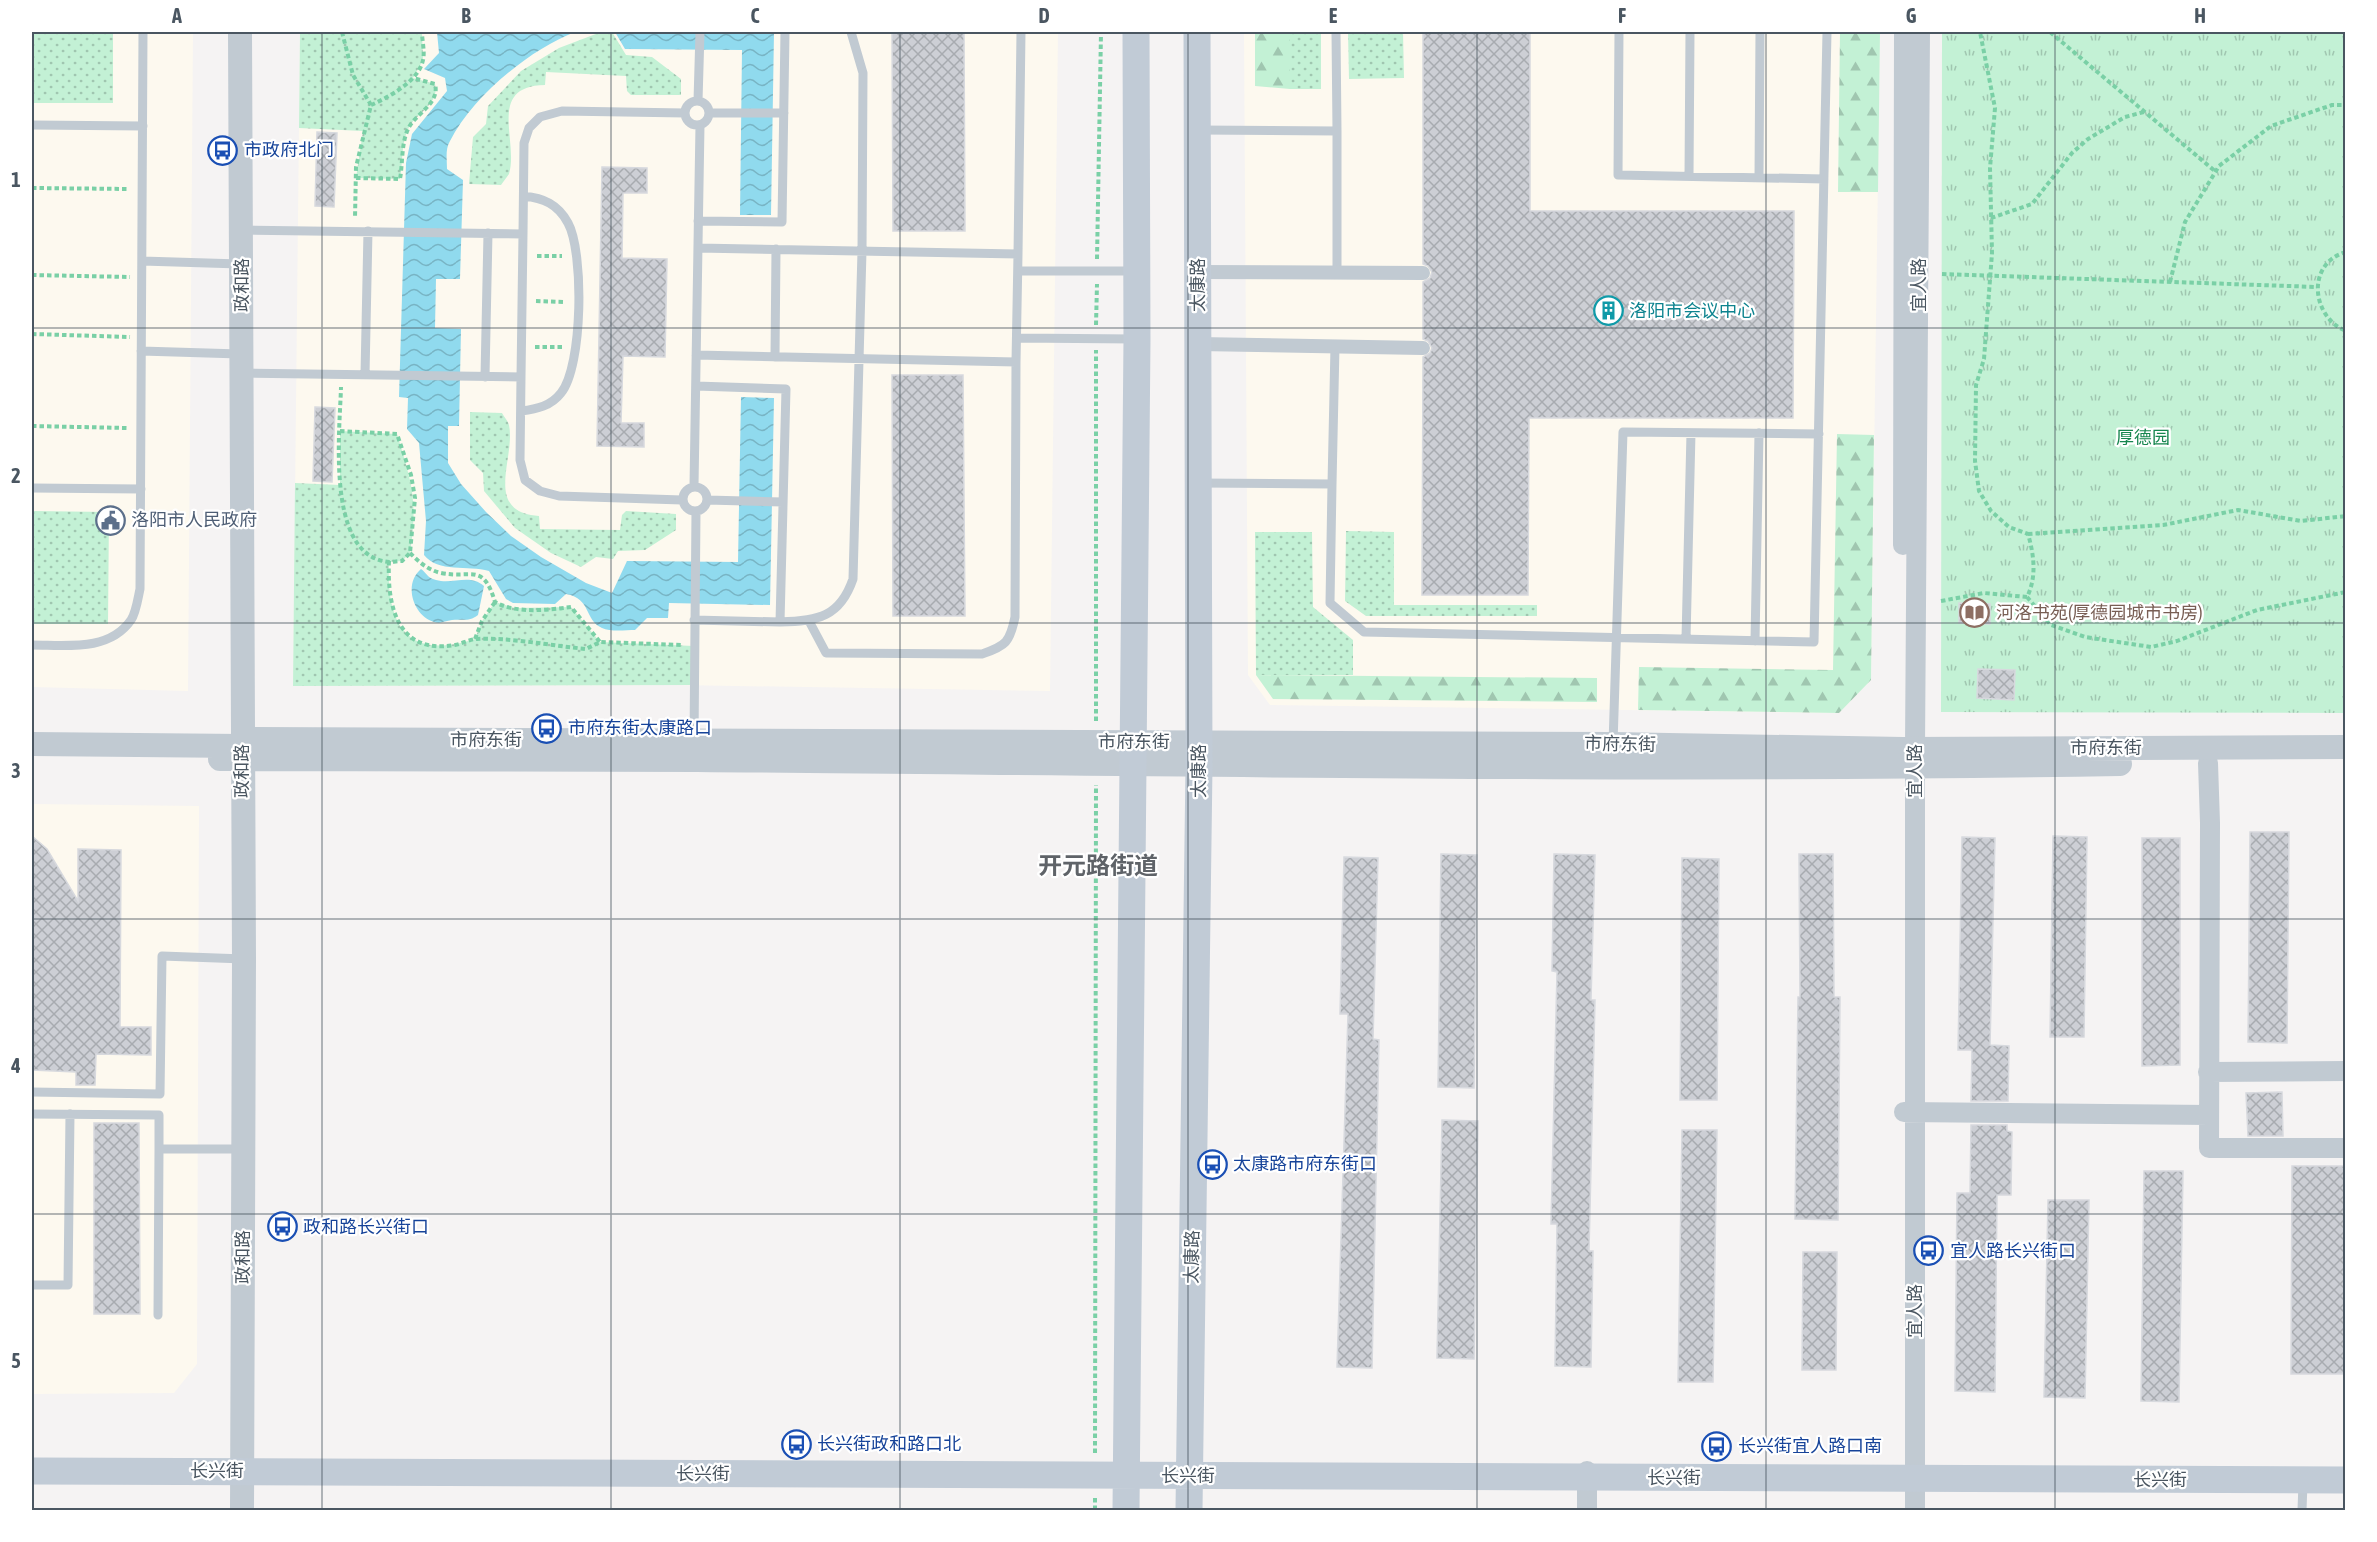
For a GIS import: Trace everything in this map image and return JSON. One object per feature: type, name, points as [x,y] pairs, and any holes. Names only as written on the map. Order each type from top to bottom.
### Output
[{"type":"main road","points":[[1126,1510],[1137,339],[1136,32]]},
{"type":"main road","name":"太康路","points":[[1189,1510],[1199,754],[1197,32]]},
{"type":"main road","name":"长兴街","points":[[32,1452],[249,1462],[1909,1470],[2303,1477],[2346,1480]]},
{"type":"main road","name":"长兴街","points":[[32,1471],[249,1462]]},
{"type":"main road","name":"长兴街","points":[[1189,1467],[1587,1474],[2346,1462]]},
{"type":"street","name":"政和路","points":[[240,32],[249,230],[242,264],[247,367]]},
{"type":"street","name":"政和路","points":[[242,1510],[249,1462],[247,367],[249,230],[257,32]]},
{"type":"street","name":"宜人路","points":[[1903,1510],[1909,1470],[1910,1112],[1905,32]]},
{"type":"street","name":"宜人路","points":[[1909,758],[1920,32]]},
{"type":"street","points":[[1198,272],[1423,273]]},
{"type":"street","points":[[1198,345],[1423,348]]},
{"type":"street","name":"市府东街","points":[[32,744],[249,751]]},
{"type":"street","name":"市府东街","points":[[1909,758],[2346,747]]},
{"type":"street","name":"市府东街","points":[[32,758],[249,751],[694,750],[1613,755],[2208,763],[2346,761]]},
{"type":"street","name":"政和路","points":[[249,751],[244,958],[243,1149],[249,1462],[255,1510]]},
{"type":"street","points":[[2208,763],[2210,823],[2209,1148],[2346,1148]]},
{"type":"street","points":[[2208,1072],[2346,1071]]},
{"type":"street","points":[[1910,1112],[2209,1115]]},
{"type":"street","name":"宜人路","points":[[1909,1470],[1915,1510]]},
{"type":"street","points":[[1587,1474],[1587,1510]]},
{"type":"lane","points":[[32,645],[84,646],[113,638],[132,620],[140,589],[143,32]]},
{"type":"lane","points":[[698,101],[700,32]]},
{"type":"lane","points":[[698,220],[782,222],[779,113],[785,32]]},
{"type":"lane","points":[[694,620],[809,621],[833,611],[847,597],[853,579],[860,359],[863,73],[851,32]]},
{"type":"lane","points":[[809,621],[826,653],[982,654],[1001,648],[1012,636],[1015,617],[1021,32]]},
{"type":"lane","points":[[1336,32],[1336,273]]},
{"type":"lane","points":[[1619,32],[1618,175],[1824,179]]},
{"type":"lane","points":[[1689,176],[1690,32]]},
{"type":"lane","points":[[1759,177],[1760,32]]},
{"type":"lane","points":[[1335,346],[1330,603],[1364,632],[1814,642],[1827,32]]},
{"type":"lane","points":[[698,101],[706,104],[709,113],[708,119],[700,125],[690,124],[685,113],[690,103],[698,101]]},
{"type":"lane","points":[[682,500],[559,496],[540,491],[525,480],[521,377],[524,143],[529,128],[540,117],[562,111],[685,113]]},
{"type":"lane","points":[[709,113],[779,113]]},
{"type":"lane","points":[[32,125],[143,126]]},
{"type":"lane","points":[[694,486],[700,125]]},
{"type":"lane","points":[[1197,130],[1337,131]]},
{"type":"lane","points":[[521,411],[540,408],[551,402],[568,381],[577,348],[578,302],[578,257],[569,224],[551,203],[540,197],[524,196]]},
{"type":"lane","points":[[249,230],[523,234]]},
{"type":"lane","points":[[365,375],[368,231]]},
{"type":"lane","points":[[485,376],[488,233]]},
{"type":"lane","points":[[698,248],[1018,254]]},
{"type":"lane","points":[[775,357],[776,249]]},
{"type":"lane","points":[[142,261],[242,264]]},
{"type":"lane","points":[[1018,271],[1137,271]]},
{"type":"lane","points":[[1017,338],[1137,339]]},
{"type":"lane","points":[[141,351],[247,367],[342,375],[521,377]]},
{"type":"lane","points":[[696,355],[1016,362]]},
{"type":"lane","points":[[696,386],[786,389],[779,502],[780,622]]},
{"type":"lane","points":[[1613,755],[1623,432],[1818,434]]},
{"type":"lane","points":[[1686,639],[1691,433]]},
{"type":"lane","points":[[1755,641],[1759,433]]},
{"type":"lane","points":[[1199,483],[1332,484]]},
{"type":"lane","points":[[694,486],[705,492],[707,500],[704,507],[696,511],[685,507],[682,500],[684,492],[694,486]]},
{"type":"lane","points":[[32,488],[141,489]]},
{"type":"lane","points":[[707,500],[779,502]]},
{"type":"lane","points":[[694,750],[696,511]]},
{"type":"lane","points":[[32,1092],[160,1094],[162,956],[244,958]]},
{"type":"lane","points":[[32,1113],[159,1115],[158,1315]]},
{"type":"lane","points":[[32,1285],[68,1285],[70,1114]]},
{"type":"lane","points":[[159,1149],[243,1149]]},
{"type":"lane","points":[[2302,1510],[2303,1477]]},
{"type":"path","points":[[342,32],[354,75],[371,105],[360,143],[354,231]]},
{"type":"path","points":[[371,105],[386,98],[413,78],[423,60],[422,32]]},
{"type":"path","points":[[1980,32],[1995,108],[1990,168],[1990,276],[1984,359],[1976,385],[1974,421],[1980,491],[1991,512],[2009,527],[2028,534],[2163,525],[2238,510],[2301,521],[2346,516]]},
{"type":"path","points":[[2050,32],[2216,172]]},
{"type":"path","points":[[356,178],[400,179],[409,126],[433,100],[436,89],[435,84],[413,78]]},
{"type":"path","points":[[2170,282],[2184,222],[2216,172],[2271,126],[2332,105],[2346,105]]},
{"type":"path","points":[[1991,218],[2032,204],[2065,161],[2088,139],[2125,117],[2145,111]]},
{"type":"path","points":[[32,188],[142,189]]},
{"type":"path","points":[[2346,252],[2329,261],[2321,273],[2317,287],[2318,300],[2323,313],[2331,324],[2346,331]]},
{"type":"path","points":[[1942,274],[2317,287]]},
{"type":"path","points":[[32,275],[142,278]]},
{"type":"path","points":[[542,301],[578,302]]},
{"type":"path","points":[[32,334],[141,337]]},
{"type":"path","points":[[340,431],[397,434],[411,475],[415,498],[410,553],[402,561],[389,561],[371,556],[349,530],[338,476],[342,375]]},
{"type":"path","points":[[32,426],[141,428]]},
{"type":"path","points":[[2027,597],[2034,584],[2033,551],[2028,534]]},
{"type":"path","points":[[410,553],[421,564],[440,572],[480,575],[487,580],[495,602],[503,606],[522,609],[571,607],[600,642]]},
{"type":"path","points":[[389,561],[388,594],[391,609],[400,627],[410,638],[433,645],[454,645],[476,639],[586,649],[600,642],[694,646]]},
{"type":"path","points":[[1941,601],[1984,593],[2027,597],[2051,625],[2085,637],[2151,647],[2177,641],[2257,610],[2346,592]]},
{"type":"path","points":[[476,639],[482,621],[495,602]]},
{"type":"shaded area","name":"洛阳市人民政府","points":[[32,32],[193,32],[188,691],[32,687]]},
{"type":"shaded area","points":[[300,32],[1058,32],[1050,691],[678,685],[293,686]]},
{"type":"shaded area","points":[[1244,32],[1880,32],[1871,680],[1839,713],[1270,705],[1248,675]]},
{"type":"shaded area","points":[[32,804],[199,806],[197,1364],[174,1393],[32,1394]]},
{"type":"green space","points":[[32,32],[113,32],[113,103],[32,103]]},
{"type":"green space","points":[[300,32],[422,32],[423,60],[413,78],[435,84],[436,91],[431,102],[406,133],[400,179],[356,178],[363,131],[299,128]]},
{"type":"green space","points":[[601,32],[612,32],[626,55],[652,57],[681,79],[681,95],[631,95],[627,91],[626,76],[546,72],[545,85],[527,88],[516,95],[510,105],[511,161],[509,174],[501,185],[469,184],[473,137],[486,124],[488,106],[521,71],[559,48]]},
{"type":"green space","points":[[1255,32],[1290,32],[1290,89],[1255,86]]},
{"type":"green space","points":[[1290,32],[1321,32],[1321,89],[1290,89]]},
{"type":"green space","points":[[1348,32],[1403,32],[1404,78],[1349,79]]},
{"type":"green space","points":[[1840,32],[1880,32],[1878,192],[1838,192]]},
{"type":"green space","name":"厚德园","points":[[1942,32],[2345,32],[2345,713],[1941,712]]},
{"type":"green space","points":[[470,412],[502,413],[507,420],[510,438],[505,481],[506,494],[511,505],[522,512],[539,516],[540,529],[620,530],[622,515],[626,511],[676,514],[676,530],[645,550],[618,551],[613,559],[596,557],[581,567],[551,553],[515,528],[484,491],[483,473],[470,460]]},
{"type":"green space","points":[[340,431],[397,434],[410,480],[413,519],[410,553],[402,561],[389,562],[389,584],[397,620],[405,632],[417,641],[432,645],[452,645],[475,639],[482,621],[495,602],[515,608],[571,607],[600,642],[694,646],[694,685],[293,686],[295,483],[340,485]]},
{"type":"green space","points":[[1837,434],[1874,435],[1871,680],[1839,713],[1638,710],[1639,667],[1833,670]]},
{"type":"green space","points":[[32,511],[109,512],[108,624],[32,624]]},
{"type":"green space","points":[[1346,531],[1394,532],[1394,605],[1537,605],[1537,616],[1366,616],[1345,601]]},
{"type":"green space","points":[[1255,532],[1312,532],[1313,607],[1353,640],[1353,675],[1256,675]]},
{"type":"green space","points":[[1256,675],[1597,678],[1597,702],[1273,699]]},
{"type":"water","points":[[437,32],[575,32],[539,50],[504,76],[460,124],[447,147],[447,169],[463,180],[460,279],[436,279],[435,328],[461,329],[459,426],[448,426],[448,463],[461,484],[511,536],[541,557],[586,583],[612,593],[627,561],[738,562],[741,397],[774,398],[770,605],[669,603],[668,618],[647,618],[635,630],[609,630],[596,624],[580,600],[574,597],[566,594],[555,604],[513,603],[506,599],[489,571],[445,566],[430,561],[424,555],[426,521],[419,443],[407,429],[408,398],[399,397],[406,163],[412,134],[447,91],[445,78],[424,69],[439,53]]},
{"type":"water","points":[[615,32],[774,32],[771,215],[740,215],[742,50],[625,49]]},
{"type":"water","points":[[421,569],[436,580],[473,580],[484,586],[478,615],[469,619],[439,623],[427,619],[416,607],[412,591],[412,583]]},
{"type":"building","points":[[892,32],[964,32],[965,231],[893,231]]},
{"type":"building","name":"洛阳市会议中心","points":[[1423,32],[1530,32],[1530,211],[1794,211],[1793,418],[1529,418],[1528,595],[1422,595],[1423,357],[1430,353],[1432,348],[1428,341],[1423,339],[1423,282],[1430,278],[1432,272],[1428,266],[1423,264]]},
{"type":"building","points":[[317,132],[337,133],[334,207],[315,206]]},
{"type":"building","points":[[602,167],[647,168],[647,193],[623,193],[622,258],[667,259],[665,357],[623,356],[621,423],[644,423],[644,447],[597,446]]},
{"type":"building","points":[[892,375],[963,375],[965,616],[893,616]]},
{"type":"building","points":[[315,407],[335,408],[332,482],[313,481]]},
{"type":"building","name":"河洛书苑(厚德园城市书房)","points":[[1959,603],[1990,604],[1990,624],[1959,623]]},
{"type":"building","points":[[1978,669],[2015,670],[2014,700],[1977,698]]},
{"type":"building","points":[[2250,832],[2289,832],[2287,1043],[2248,1042]]},
{"type":"building","points":[[32,836],[47,849],[78,901],[78,849],[121,850],[120,1027],[151,1027],[151,1055],[96,1054],[95,1085],[76,1085],[76,1072],[32,1070]]},
{"type":"building","points":[[2053,836],[2087,837],[2084,1037],[2050,1037]]},
{"type":"building","points":[[1962,837],[1995,838],[1990,1045],[2009,1046],[2008,1101],[1971,1101],[1972,1050],[1958,1050]]},
{"type":"building","points":[[2142,838],[2180,838],[2180,1065],[2142,1066]]},
{"type":"building","points":[[1441,854],[1477,855],[1474,1088],[1438,1087]]},
{"type":"building","points":[[1554,854],[1595,855],[1591,1000],[1595,1000],[1589,1251],[1593,1251],[1591,1367],[1555,1366],[1557,1224],[1551,1224],[1557,972],[1552,971]]},
{"type":"building","points":[[1799,854],[1833,854],[1834,997],[1840,997],[1838,1220],[1795,1219],[1798,997],[1800,997]]},
{"type":"building","points":[[1344,857],[1378,858],[1373,1039],[1379,1040],[1372,1368],[1337,1367],[1348,1014],[1340,1014]]},
{"type":"building","points":[[1682,858],[1719,859],[1717,1100],[1680,1100]]},
{"type":"building","points":[[2282,1092],[2283,1136],[2248,1136],[2246,1093]]},
{"type":"building","points":[[1442,1120],[1478,1121],[1474,1359],[1437,1358]]},
{"type":"building","points":[[94,1123],[139,1123],[140,1314],[94,1314]]},
{"type":"building","points":[[1971,1125],[2007,1125],[2007,1131],[2012,1132],[2011,1195],[1997,1195],[1995,1392],[1955,1391],[1957,1193],[1970,1193]]},
{"type":"building","points":[[1682,1130],[1717,1130],[1713,1382],[1678,1382]]},
{"type":"building","points":[[2292,1166],[2346,1166],[2346,1374],[2291,1374]]},
{"type":"building","points":[[2144,1171],[2183,1171],[2179,1402],[2141,1401]]},
{"type":"building","points":[[2048,1200],[2089,1200],[2085,1398],[2044,1397]]},
{"type":"building","points":[[1803,1252],[1837,1252],[1836,1370],[1802,1370]]},
{"type":"place","name":"市政府北门","points":[[223,150]]},
{"type":"place","name":"洛阳市会议中心","points":[[1608,311]]},
{"type":"place","name":"洛阳市人民政府","points":[[110,520]]},
{"type":"place","name":"河洛书苑(厚德园城市书房)","points":[[1975,613]]},
{"type":"place","name":"市府东街太康路口","points":[[547,728]]},
{"type":"place","name":"太康路市府东街口","points":[[1212,1164]]},
{"type":"place","name":"政和路长兴街口","points":[[282,1227]]},
{"type":"place","name":"宜人路长兴街口","points":[[1929,1251]]},
{"type":"place","name":"长兴街政和路口北","points":[[796,1444]]},
{"type":"place","name":"长兴街宜人路口南","points":[[1717,1446]]},
{"type":"district","name":"开元路街道","points":[[1098,866]]}]
